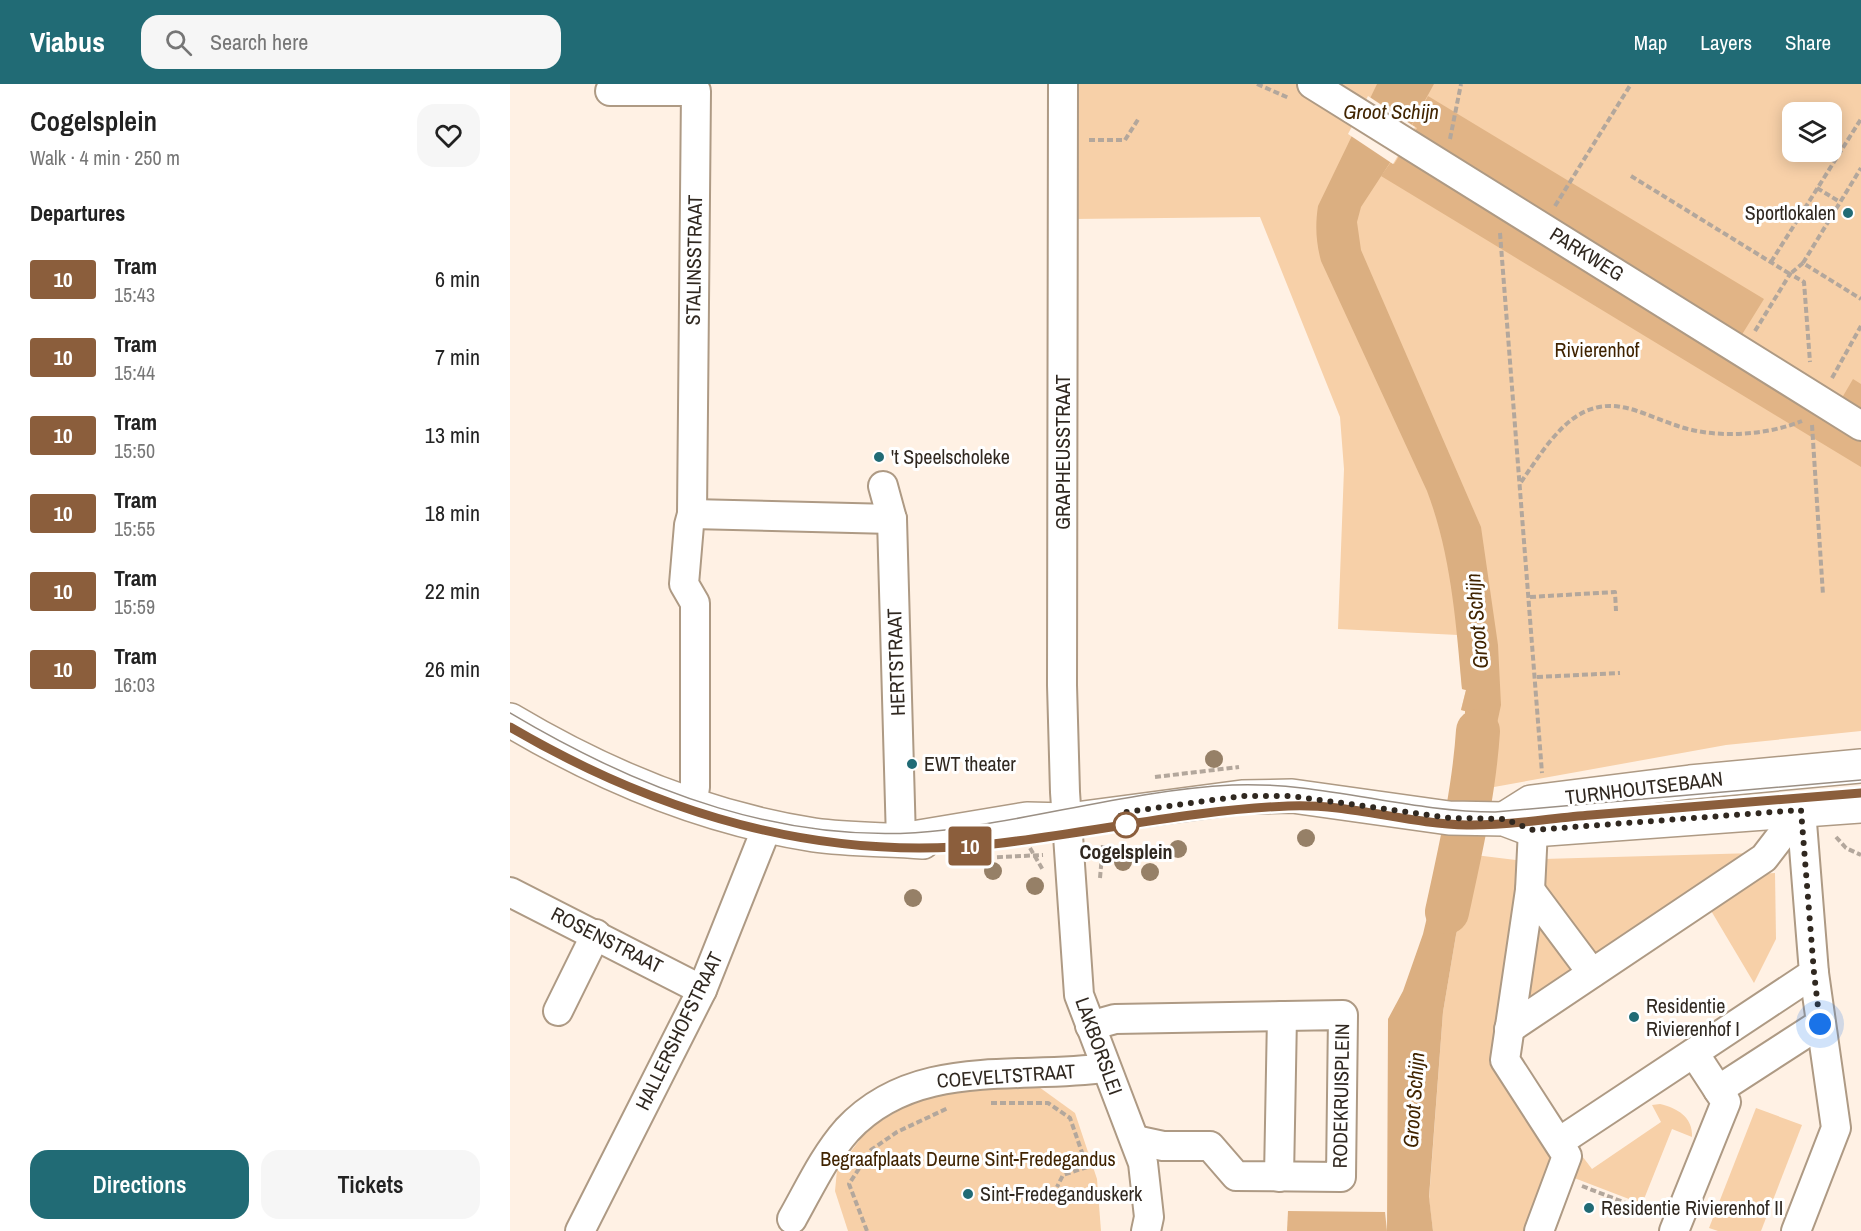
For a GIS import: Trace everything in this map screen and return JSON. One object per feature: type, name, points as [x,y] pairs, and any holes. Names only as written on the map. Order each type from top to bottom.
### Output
[{"type":"main road","points":[[510,720],[591,764],[692,806],[767,827],[835,837],[945,844],[1020,837],[1068,820],[1242,796],[1292,796],[1449,818],[1507,823]]},
{"type":"main road","name":"TURNHOUTSEBAAN","points":[[1507,823],[1531,802],[1690,782],[1861,766]]},
{"type":"main road","name":"TURNHOUTSEBAAN","points":[[1507,823],[1861,806]]},
{"type":"street","name":"GRAPHEUSSTRAAT","points":[[1063,84],[1062,615],[1065,792],[1068,820]]},
{"type":"street","name":"PARKWEG","points":[[1312,84],[1861,426]]},
{"type":"street","name":"STALINSSTRAAT","points":[[610,91],[696,92],[692,514],[688,525],[684,584],[695,603],[695,788],[692,806]]},
{"type":"street","name":"HERTSTRAAT","points":[[883,486],[892,519],[901,840]]},
{"type":"street","points":[[692,514],[892,519]]},
{"type":"street","points":[[1796,1231],[1836,1128],[1814,973],[1801,810]]},
{"type":"street","points":[[1509,1029],[1764,858],[1801,810]]},
{"type":"street","name":"LAKBORSLEI","points":[[1068,820],[1079,995],[1143,1163],[1149,1217],[1146,1231]]},
{"type":"street","points":[[1507,823],[1530,890],[1592,973]]},
{"type":"street","name":"HALLERSHOFSTRAAT","points":[[579,1231],[702,990],[767,827]]},
{"type":"street","points":[[1530,890],[1505,1060],[1567,1156],[1539,1231]]},
{"type":"street","name":"ROSENSTRAAT","points":[[510,892],[702,990]]},
{"type":"street","points":[[558,1011],[596,934]]},
{"type":"street","points":[[1559,1143],[1814,973]]},
{"type":"street","name":"RODEKRUISPLEIN","points":[[1090,1026],[1115,1019],[1343,1015],[1341,1177],[1236,1176],[1210,1146],[1163,1146],[1135,1140]]},
{"type":"street","points":[[1279,1177],[1282,1016]]},
{"type":"street","points":[[1718,1090],[1820,1024]]},
{"type":"street","points":[[1676,1227],[1726,1102],[1694,1053]]},
{"type":"street","name":"COEVELTSTRAAT","points":[[792,1219],[820,1168],[847,1131],[862,1116],[899,1091],[923,1082],[951,1078],[1105,1068]]},
{"type":"path","points":[[1441,165],[1453,133],[1461,84]]},
{"type":"path","points":[[1543,226],[1631,84]]},
{"type":"path","points":[[1063,141],[1125,140],[1139,118]]},
{"type":"path","points":[[1771,262],[1861,118]]},
{"type":"path","points":[[1742,353],[1790,274],[1803,263],[1861,168]]},
{"type":"path","points":[[1631,176],[1804,282],[1810,381],[1819,400]]},
{"type":"path","points":[[1817,188],[1840,202]]},
{"type":"path","points":[[1498,201],[1537,677],[1542,775]]},
{"type":"path","points":[[1803,263],[1861,298]]},
{"type":"path","points":[[1819,400],[1861,326]]},
{"type":"path","points":[[1521,482],[1560,431],[1573,419],[1595,408],[1627,407],[1677,426],[1737,434],[1769,431],[1811,417],[1823,595]]},
{"type":"path","points":[[1530,597],[1615,592],[1616,611]]},
{"type":"path","points":[[1537,677],[1620,673]]},
{"type":"path","points":[[1833,833],[1846,848],[1861,855]]},
{"type":"path","points":[[1103,846],[1111,845]]},
{"type":"path","points":[[867,1231],[849,1184],[871,1150],[897,1132],[957,1103]]},
{"type":"path","points":[[979,1103],[1048,1103],[1070,1118],[1087,1167],[1063,1175],[1057,1187]]},
{"type":"path","points":[[1559,1177],[1676,1227]]},
{"type":"green space","name":"Rivierenhof","points":[[1073,84],[1861,84],[1861,731],[1726,745],[1483,789],[1453,785],[1466,720],[1465,711],[1461,710],[1466,690],[1462,689],[1458,635],[1338,629],[1344,469],[1340,417],[1260,217],[1072,219]]},
{"type":"green space","points":[[1755,853],[1595,958],[1541,888],[1543,859]]},
{"type":"green space","points":[[1475,855],[1524,861],[1496,1058],[1555,1159],[1528,1231],[1433,1231],[1429,1199],[1443,1012],[1456,935]]},
{"type":"green space","points":[[1775,873],[1776,939],[1754,983],[1710,909],[1759,874]]},
{"type":"green space","points":[[1536,916],[1573,972],[1524,1009]]},
{"type":"green space","name":"Begraafplaats Deurne Sint-Fredegandus","points":[[1039,1087],[1075,1113],[1097,1179],[1101,1231],[848,1231],[835,1191],[837,1170],[861,1138],[876,1124],[923,1096],[952,1088]]},
{"type":"green space","points":[[1660,1104],[1683,1114],[1690,1124],[1692,1137],[1672,1129],[1642,1204],[1569,1176],[1579,1152],[1592,1169],[1661,1122],[1652,1105]]},
{"type":"green space","points":[[1756,1108],[1802,1125],[1761,1231],[1718,1231],[1709,1228]]},
{"type":"shaded area","points":[[1428,96],[1764,299],[1738,341],[1839,403],[1853,379],[1861,384],[1861,467],[1381,176],[1391,162],[1394,164],[1417,128],[1412,125]]},
{"type":"shaded area","points":[[1288,1211],[1385,1212],[1387,1231],[1287,1231]]},
{"type":"water","name":"Groot Schijn","points":[[1377,84],[1434,84],[1395,155],[1361,207],[1357,222],[1361,250],[1481,527],[1498,645],[1501,705],[1483,789],[1453,785],[1465,727],[1465,711],[1461,710],[1466,690],[1462,689],[1451,588],[1435,515],[1427,491],[1321,261],[1318,247],[1316,227],[1318,206]]},
{"type":"water","name":"Groot Schijn","points":[[1443,850],[1475,855],[1456,935],[1443,1012],[1429,1197],[1433,1231],[1387,1231],[1388,1019],[1403,991],[1423,934]]},
{"type":"pier","points":[[1368,96],[1415,127],[1393,164],[1348,134]]},
{"type":"waterway","name":"Groot Schijn","points":[[1447,912],[1470,799],[1478,731]]},
{"type":"tram line","points":[[510,713],[611,767],[718,808],[774,822],[830,831],[887,834],[981,825],[1160,792],[1232,785],[1298,788],[1429,807],[1495,812],[1861,780]]},
{"type":"tram line","points":[[510,726],[566,757],[623,784],[682,807],[742,825],[803,838],[866,846],[929,848],[993,844],[1214,812],[1288,806],[1356,810],[1445,824],[1483,825],[1861,793]]},
{"type":"tram line","name":"10","points":[[510,727],[607,778],[702,815],[781,835],[878,847],[970,846],[1244,808],[1329,806],[1431,822],[1470,825],[1861,793]]},
{"type":"place","name":"Sportlokalen","points":[[1848,213]]},
{"type":"place","name":"'t Speelscholeke","points":[[879,457]]},
{"type":"place","name":"EWT theater","points":[[912,764]]},
{"type":"place","name":"Cogelsplein","points":[[1126,825]]},
{"type":"place","name":"Residentie Rivierenhof I","points":[[1634,1017]]},
{"type":"place","name":"Sint-Fredeganduskerk","points":[[968,1194]]},
{"type":"place","name":"Residentie Rivierenhof II","points":[[1589,1208]]},
{"type":"route","points":[[1126,825],[1119,813],[1242,796],[1320,798],[1449,818],[1504,819],[1533,830],[1801,810],[1820,1024]]}]
